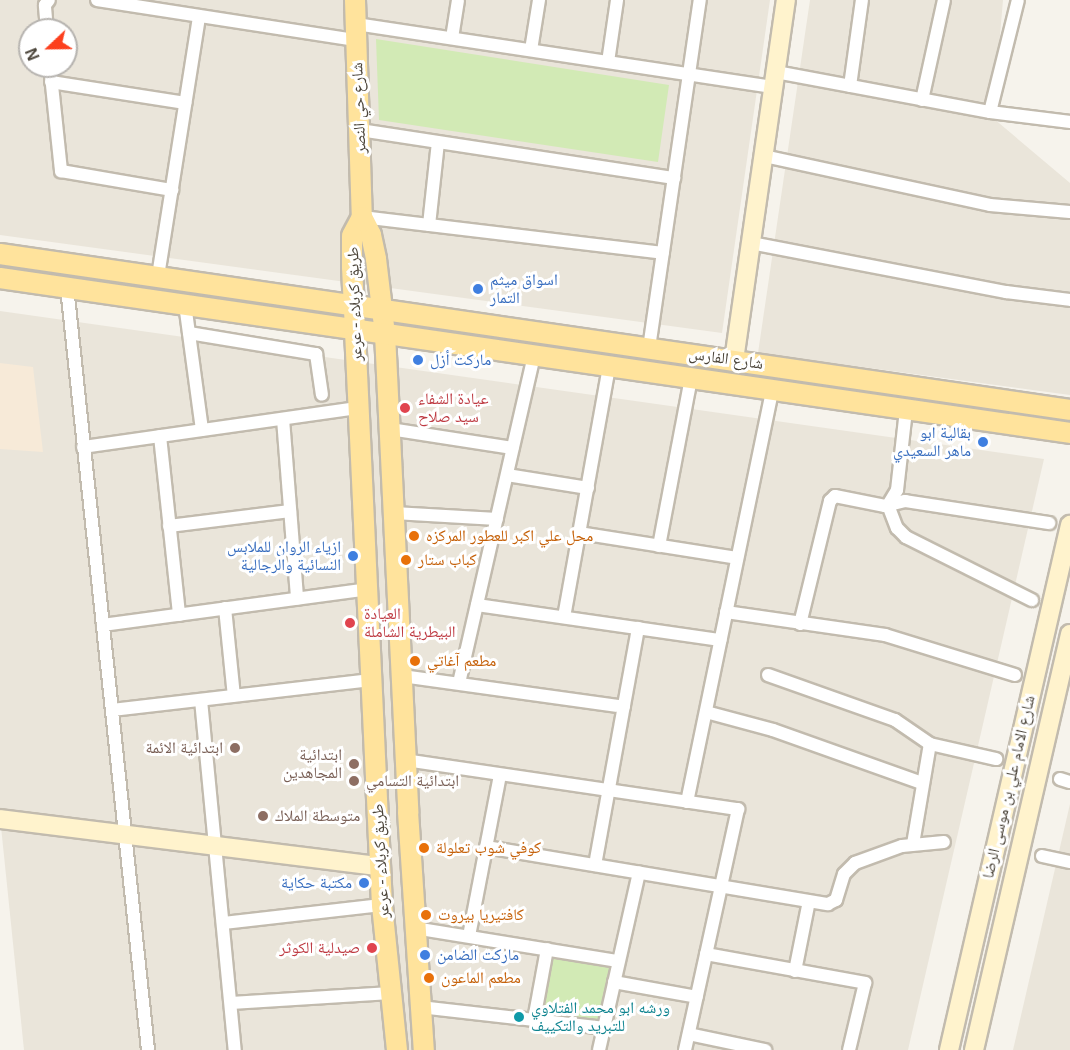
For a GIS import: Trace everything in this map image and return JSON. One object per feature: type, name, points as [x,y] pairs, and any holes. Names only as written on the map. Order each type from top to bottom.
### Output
[{"type":"main road","name":"شارع حي النصر","points":[[354,0],[362,217]]},
{"type":"main road","points":[[734,360],[786,0]]},
{"type":"main road","name":"طريق كربلاء - عرعر","points":[[362,217],[352,236],[358,408],[369,589],[382,904],[397,1050]]},
{"type":"main road","name":"طريق كربلاء - عرعر","points":[[362,217],[371,235],[385,333],[414,928],[424,1050]]},
{"type":"main road","name":"شارع الفارس","points":[[0,254],[1070,409]]},
{"type":"main road","name":"شارع الفارس","points":[[0,278],[1070,433]]},
{"type":"main road","points":[[268,316],[281,309],[281,299],[273,292]]},
{"type":"main road","points":[[386,359],[395,344],[421,339],[420,325],[424,319],[434,316]]},
{"type":"main road","points":[[319,324],[342,337],[357,365]]},
{"type":"main road","name":"شارع الامام علي بن موسى الرضا","points":[[949,1050],[1070,525]]},
{"type":"main road","name":"شارع الامام علي بن موسى الرضا","points":[[974,1050],[1070,634]]},
{"type":"main road","points":[[0,819],[380,866]]},
{"type":"street","points":[[46,18],[45,5],[49,0]]},
{"type":"street","points":[[98,0],[199,16],[356,32],[452,38],[689,74],[850,86],[990,112],[1070,123]]},
{"type":"street","points":[[452,38],[458,0]]},
{"type":"street","points":[[531,50],[539,0]]},
{"type":"street","points":[[608,62],[617,0]]},
{"type":"street","points":[[649,348],[700,0]]},
{"type":"street","points":[[850,86],[862,0]]},
{"type":"street","points":[[922,100],[944,0]]},
{"type":"street","points":[[990,112],[1018,0]]},
{"type":"street","points":[[158,276],[199,16]]},
{"type":"street","points":[[51,78],[62,171],[172,190]]},
{"type":"street","points":[[51,82],[185,103]]},
{"type":"street","points":[[360,130],[674,178]]},
{"type":"street","points":[[429,225],[438,142]]},
{"type":"street","points":[[764,156],[990,205],[1070,212]]},
{"type":"street","points":[[362,217],[663,254]]},
{"type":"street","points":[[751,243],[1006,292],[1070,300]]},
{"type":"street","points":[[67,287],[148,1050]]},
{"type":"street","points":[[185,304],[202,430]]},
{"type":"street","points":[[189,333],[316,354],[322,395]]},
{"type":"street","points":[[459,683],[534,356]]},
{"type":"street","points":[[564,617],[609,366]]},
{"type":"street","points":[[659,546],[691,378]]},
{"type":"street","points":[[687,802],[772,390]]},
{"type":"street","points":[[83,447],[358,408]]},
{"type":"street","points":[[906,410],[897,490],[888,506],[893,522],[906,537],[1032,600]]},
{"type":"street","points":[[283,419],[297,598]]},
{"type":"street","points":[[390,429],[513,448]]},
{"type":"street","points":[[160,436],[179,615]]},
{"type":"street","points":[[507,475],[588,488]]},
{"type":"street","points":[[800,624],[832,498],[842,495],[888,506],[903,501],[1049,523]]},
{"type":"street","points":[[169,526],[290,511]]},
{"type":"street","points":[[394,513],[497,519]]},
{"type":"street","points":[[580,533],[738,558]]},
{"type":"street","points":[[103,625],[369,589]]},
{"type":"street","points":[[477,605],[720,640]]},
{"type":"street","points":[[225,609],[234,696]]},
{"type":"street","points":[[726,612],[885,635],[1015,675]]},
{"type":"street","points":[[595,865],[611,789],[638,628]]},
{"type":"street","points":[[768,675],[895,720],[930,744],[996,759]]},
{"type":"street","points":[[402,676],[624,707]]},
{"type":"street","points":[[112,710],[373,680]]},
{"type":"street","points":[[201,700],[235,1050]]},
{"type":"street","points":[[706,712],[773,730],[922,783]]},
{"type":"street","points":[[913,844],[930,744]]},
{"type":"street","points":[[405,760],[738,809],[685,1050]]},
{"type":"street","points":[[469,936],[500,775]]},
{"type":"street","points":[[486,847],[809,902],[833,902],[850,866],[913,844],[944,842]]},
{"type":"street","points":[[1042,855],[1070,862]]},
{"type":"street","points":[[599,1050],[639,872]]},
{"type":"street","points":[[795,970],[809,902]]},
{"type":"street","points":[[223,923],[382,904]]},
{"type":"street","points":[[414,928],[618,961]]},
{"type":"street","points":[[534,1020],[547,949]]},
{"type":"street","points":[[706,954],[865,983],[849,1050]]},
{"type":"street","points":[[614,982],[697,997]]},
{"type":"street","points":[[231,1003],[391,993]]},
{"type":"street","points":[[420,1007],[603,1028]]},
{"type":"street","points":[[689,1034],[765,1050]]},
{"type":"shaded area","points":[[0,0],[770,0],[722,333],[0,235]]},
{"type":"shaded area","points":[[810,0],[1003,0],[993,118],[1070,183],[1070,395],[758,353]]},
{"type":"shaded area","points":[[0,311],[1044,459],[908,1050],[24,1050],[0,817]]},
{"type":"shaded area","points":[[0,363],[33,367],[43,452],[0,449]]},
{"type":"shaded area","points":[[1070,804],[1070,1050],[1013,1050]]},
{"type":"green space","points":[[376,39],[669,85],[658,162],[379,120]]},
{"type":"green space","points":[[553,955],[612,965],[600,1023],[542,1012]]},
{"type":"place","name":"اسواق ميثم التمار","points":[[478,289]]},
{"type":"place","name":"ماركت أزل","points":[[418,360]]},
{"type":"place","name":"عيادة الشفاء سيد صلاح","points":[[405,408]]},
{"type":"place","name":"بقالية ابو ماهر السعيدي","points":[[983,442]]},
{"type":"place","name":"محل علي اكبر للعطور المركزه","points":[[414,536]]},
{"type":"place","name":"ازياء الروان للملابس النسائية والرجالية","points":[[353,556]]},
{"type":"place","name":"كباب ستار","points":[[406,560]]},
{"type":"place","name":"العيادة البيطرية الشاملة","points":[[350,623]]},
{"type":"place","name":"مطعم آغاتي","points":[[415,661]]},
{"type":"place","name":"ابتدائية الائمة","points":[[235,748]]},
{"type":"place","name":"ابتدائية المجاهدين","points":[[354,764]]},
{"type":"place","name":"ابتدائية التسامي","points":[[354,781]]},
{"type":"place","name":"متوسطة الملاك","points":[[263,816]]},
{"type":"place","name":"كوفي شوب تعلولة","points":[[424,848]]},
{"type":"place","name":"مكتبة حكاية","points":[[364,883]]},
{"type":"place","name":"كافتيريا بيروت","points":[[426,915]]},
{"type":"place","name":"صيدلية الكوثر","points":[[372,948]]},
{"type":"place","name":"ماركت الضامن","points":[[425,955]]},
{"type":"place","name":"مطعم الماعون","points":[[429,978]]},
{"type":"place","name":"ورشه ابو محمد الفتلاوي للتبريد والتكييف","points":[[519,1017]]}]
